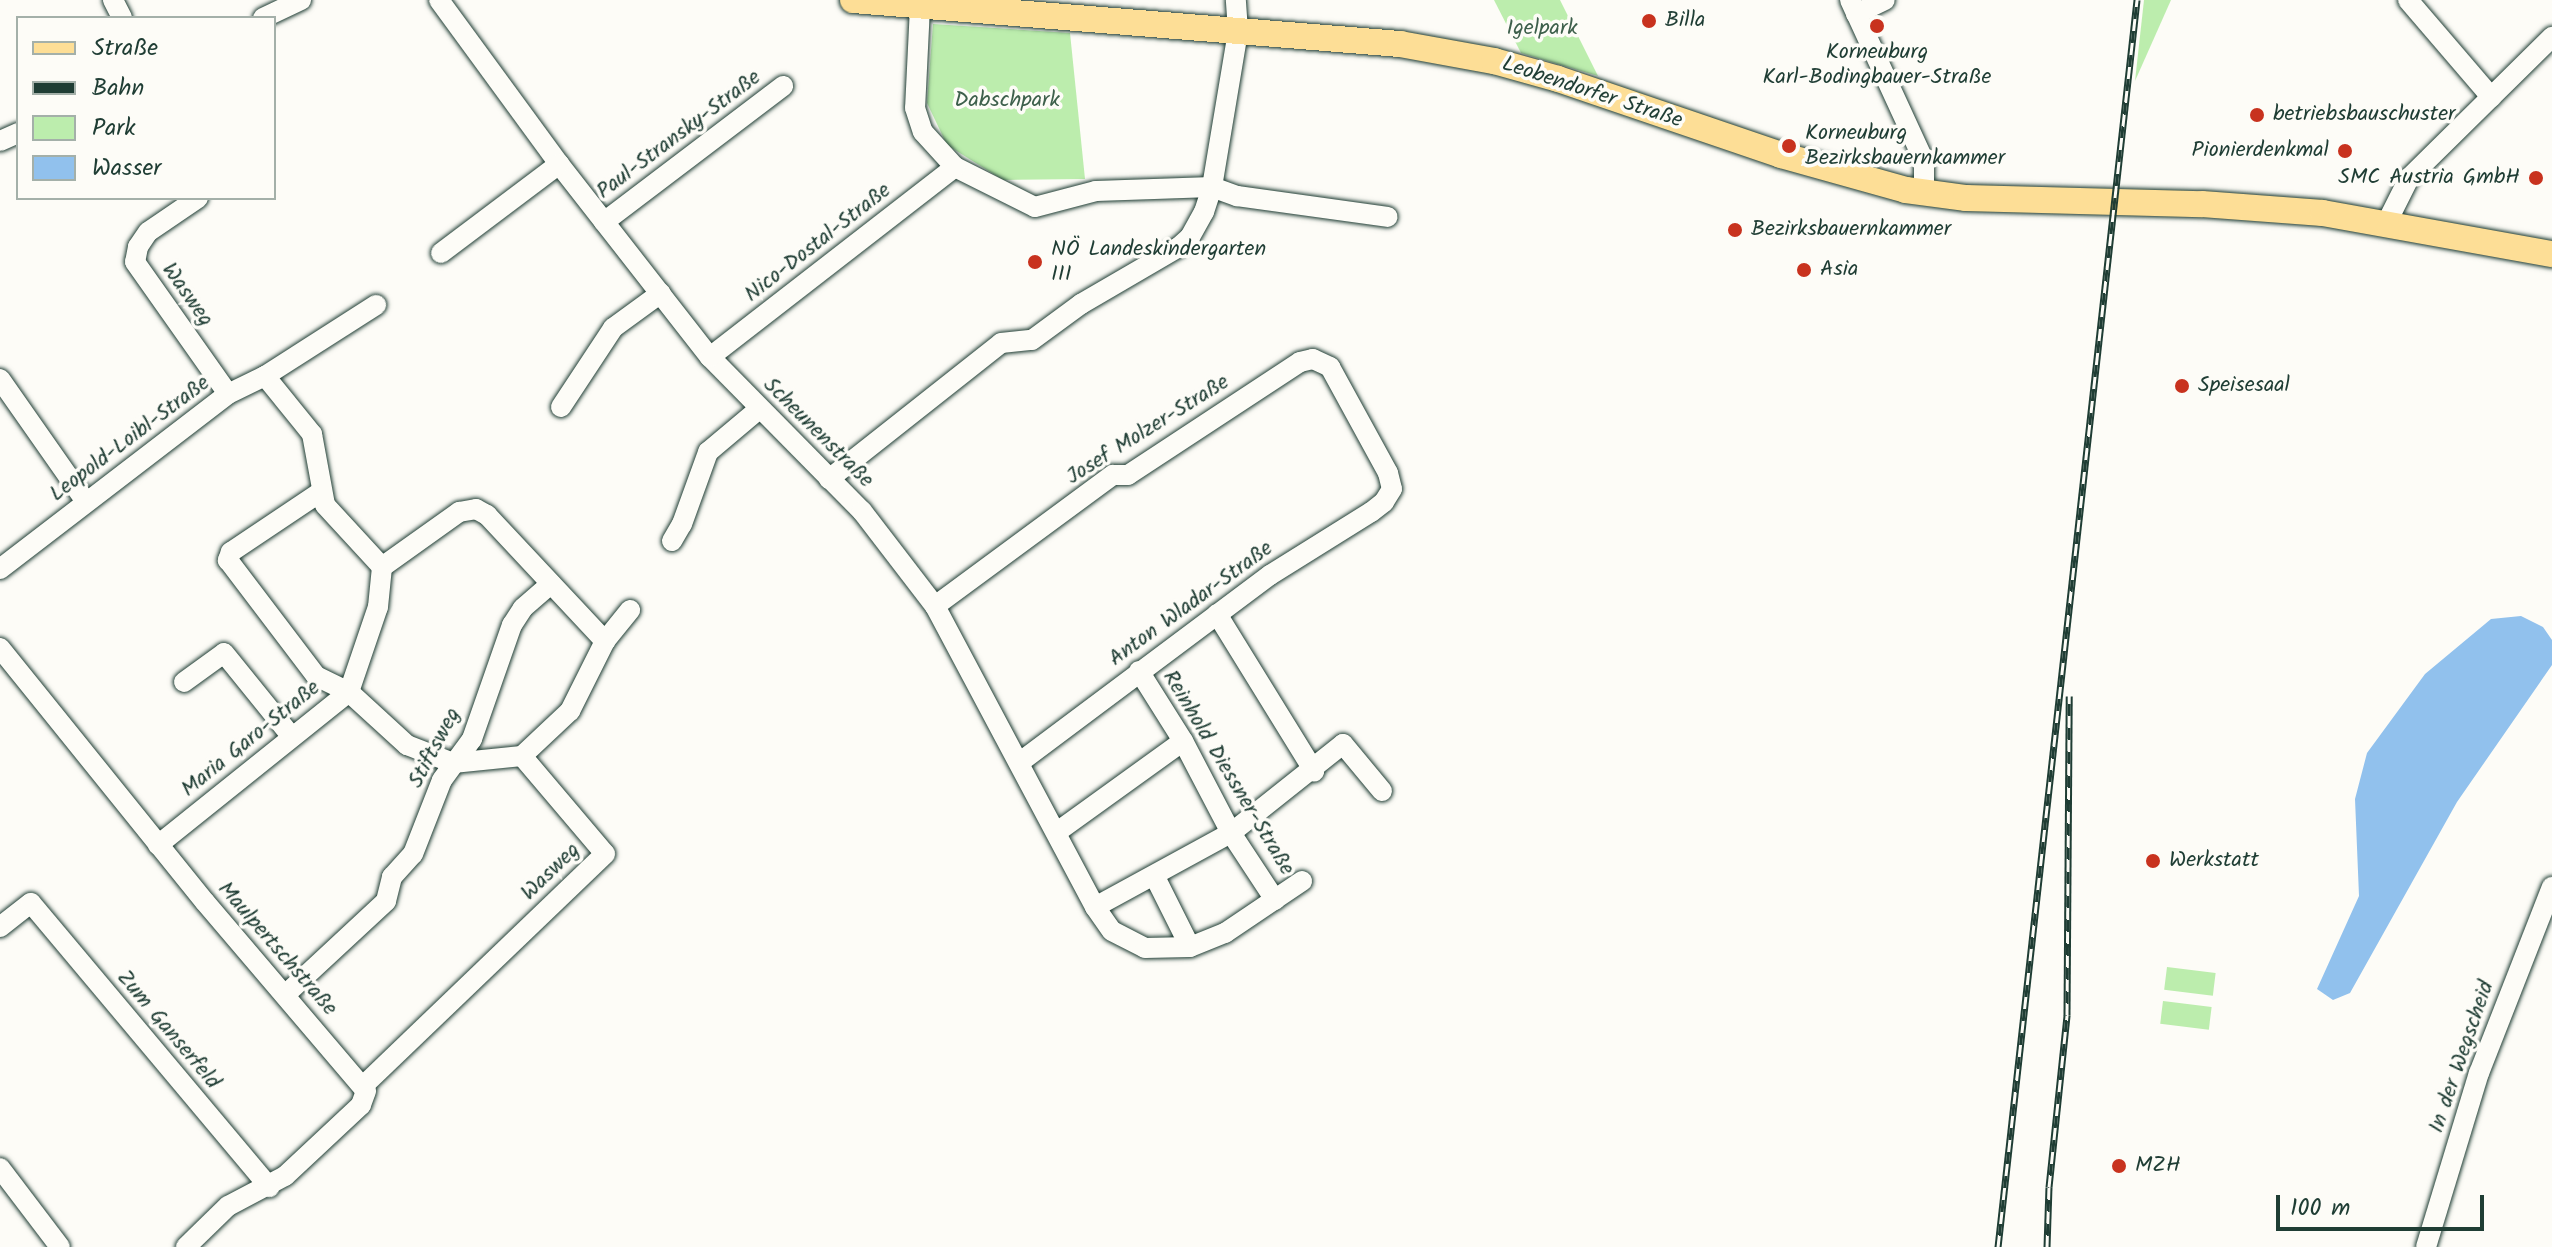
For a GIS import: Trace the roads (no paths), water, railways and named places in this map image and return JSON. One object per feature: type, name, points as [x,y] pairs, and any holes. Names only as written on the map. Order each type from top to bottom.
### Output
[{"type":"main road","name":"Leobendorfer Straße","points":[[853,0],[1400,44],[1494,61],[1846,175],[1924,194],[2202,204],[2323,213],[2387,222],[2552,254]]},
{"type":"street","points":[[267,16],[301,0]]},
{"type":"street","name":"Scheunenstraße","points":[[439,0],[559,164],[710,357],[862,511],[935,606],[1095,907],[1112,931],[1145,948],[1190,947]]},
{"type":"street","points":[[829,479],[1001,343],[1032,340],[1081,304],[1179,247],[1204,212],[1212,187],[1238,31],[1236,0]]},
{"type":"street","points":[[1885,0],[1853,7],[1924,161],[1924,194]]},
{"type":"street","points":[[2408,0],[2491,97]]},
{"type":"street","points":[[920,7],[915,108],[925,135],[955,167],[1035,207],[1096,191],[1212,187],[1237,196],[1388,217]]},
{"type":"street","points":[[2387,222],[2409,178],[2552,37]]},
{"type":"street","name":"Paul-Stransky-Straße","points":[[604,222],[783,86]]},
{"type":"street","points":[[441,253],[559,164]]},
{"type":"street","name":"Nico-Dostal-Straße","points":[[710,357],[955,167]]},
{"type":"street","name":"Wasweg","points":[[195,200],[155,225],[141,241],[135,259],[228,394]]},
{"type":"street","points":[[561,407],[613,328],[661,293]]},
{"type":"street","name":"Leopold-Loibl-Straße","points":[[0,569],[228,394],[265,376],[376,305]]},
{"type":"street","name":"Anton Wladar-Straße","points":[[1020,762],[1270,575],[1384,502],[1392,489],[1388,473],[1330,367],[1313,359]]},
{"type":"street","name":"Josef Molzer-Straße","points":[[935,606],[1113,475],[1128,475],[1300,362],[1313,359]]},
{"type":"street","points":[[265,376],[312,434],[325,505],[382,567],[459,512],[476,509],[487,515],[605,641]]},
{"type":"street","points":[[0,379],[86,502]]},
{"type":"street","points":[[672,541],[682,524],[708,452],[759,409]]},
{"type":"street","points":[[322,491],[231,552],[228,563],[316,676],[349,692],[397,739],[453,763],[522,756],[570,711],[605,641],[630,610]]},
{"type":"street","name":"Maria Garo-Straße","points":[[158,845],[349,692],[378,607],[382,567]]},
{"type":"street","name":"Stiftsweg","points":[[285,995],[386,901],[392,877],[413,854],[442,780],[472,739],[512,625],[523,608],[551,584]]},
{"type":"street","points":[[1217,614],[1314,771]]},
{"type":"street","name":"Maulpertschstraße","points":[[0,648],[158,845],[364,1085]]},
{"type":"street","points":[[184,682],[224,653],[292,737]]},
{"type":"street","name":"Reinhold Diessner-Straße","points":[[1139,671],[1183,741],[1231,833],[1275,900]]},
{"type":"street","points":[[1057,832],[1183,741]]},
{"type":"street","points":[[1095,907],[1231,833],[1314,771],[1343,744],[1382,791]]},
{"type":"street","name":"Wasweg","points":[[364,1085],[605,854],[522,756]]},
{"type":"street","points":[[1155,877],[1190,947],[1225,933],[1302,881]]},
{"type":"street","name":"In der Wegscheid","points":[[2426,1247],[2479,1073],[2552,887]]},
{"type":"street","name":"Zum Ganserfeld","points":[[0,927],[31,903],[269,1187]]},
{"type":"street","points":[[186,1247],[228,1206],[285,1176],[361,1105],[366,1097],[364,1085]]},
{"type":"street","points":[[0,1168],[60,1247]]},
{"type":"water","points":[[2521,616],[2543,627],[2552,640],[2552,665],[2457,802],[2350,993],[2333,1000],[2317,989],[2359,896],[2355,799],[2367,753],[2425,674],[2491,619]]},
{"type":"railway","points":[[1998,1247],[2137,0]]},
{"type":"railway","points":[[2047,1247],[2049,1187],[2067,1015],[2069,696]]},
{"type":"place","name":"Billa","points":[[1649,21]]},
{"type":"place","name":"Korneuburg Karl-Bodingbauer-Straße","points":[[1877,26]]},
{"type":"place","name":"betriebsbauschuster","points":[[2257,115]]},
{"type":"place","name":"Korneuburg Bezirksbauernkammer","points":[[1789,146]]},
{"type":"place","name":"Pionierdenkmal","points":[[2345,151]]},
{"type":"place","name":"SMC Austria GmbH","points":[[2536,178]]},
{"type":"place","name":"Bezirksbauernkammer","points":[[1735,230]]},
{"type":"place","name":"NÖ Landeskindergarten III","points":[[1035,262]]},
{"type":"place","name":"Asia","points":[[1804,270]]},
{"type":"place","name":"Speisesaal","points":[[2182,386]]},
{"type":"place","name":"Werkstatt","points":[[2153,861]]},
{"type":"place","name":"MZH","points":[[2119,1166]]},
{"type":"park label","name":"Igelpark","points":[[1542,29]]},
{"type":"park label","name":"Dabschpark","points":[[1007,101]]}]
